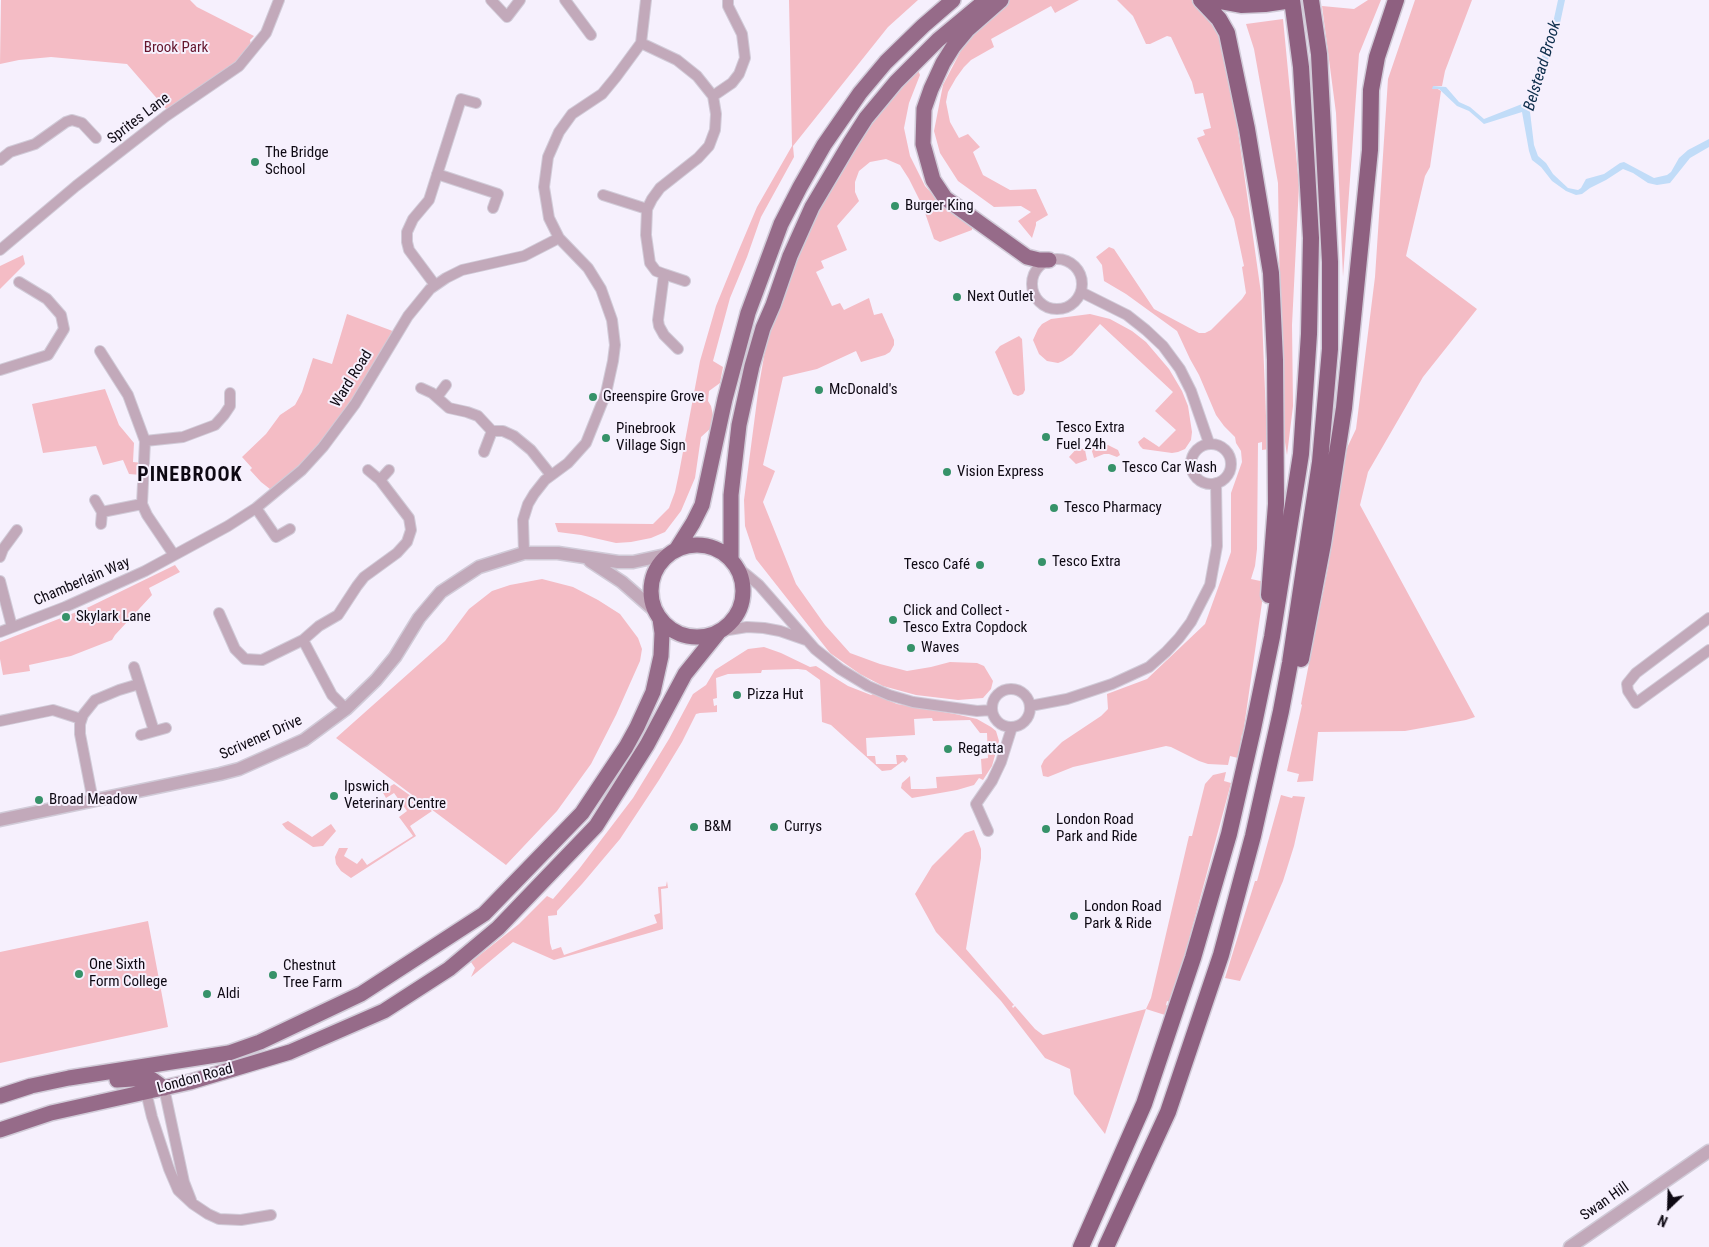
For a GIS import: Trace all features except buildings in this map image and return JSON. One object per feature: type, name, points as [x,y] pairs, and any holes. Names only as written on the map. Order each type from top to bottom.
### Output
[{"type":"highway","points":[[1201,0],[1219,19],[1227,33],[1247,129],[1271,273],[1275,360],[1276,504],[1268,598],[1272,637]]},
{"type":"highway","points":[[1081,1247],[1144,1104],[1194,958],[1229,834],[1272,637],[1301,454],[1309,334],[1311,238],[1302,67],[1292,0],[1241,5],[1214,0]]},
{"type":"highway","points":[[1106,1247],[1168,1112],[1221,955],[1253,836],[1281,712],[1320,462],[1330,349],[1330,262],[1320,54],[1311,0]]},
{"type":"highway","points":[[1281,712],[1300,664],[1323,544],[1344,408],[1370,150],[1371,90],[1377,57],[1396,0]]},
{"type":"main road","points":[[673,552],[684,546],[710,547],[722,552],[734,563],[743,582],[742,604],[732,623],[720,632],[707,637],[692,638],[668,628],[657,615],[651,596],[651,584],[657,567],[673,552],[693,523],[702,505],[725,399],[748,313],[781,224],[824,144],[860,93],[886,62],[953,0]]},
{"type":"main road","points":[[734,563],[731,495],[740,425],[752,366],[763,328],[790,256],[808,216],[830,175],[866,118],[896,82],[938,40],[986,0]]},
{"type":"main road","points":[[1001,0],[968,29],[952,47],[943,63],[930,89],[924,109],[922,144],[932,180],[945,198],[1027,257],[1049,260]]},
{"type":"main road","name":"London Road","points":[[0,1098],[31,1086],[229,1052],[260,1042],[361,994],[484,914],[582,813],[626,747],[652,692],[661,656],[662,633],[657,615]]},
{"type":"main road","name":"London Road","points":[[0,1130],[52,1113],[154,1086],[190,1082],[290,1052],[384,1011],[449,969],[498,928],[596,826],[647,745],[685,674],[720,632]]},
{"type":"main road","points":[[0,1098],[40,1095],[107,1080],[134,1078],[154,1086],[163,1069],[183,1060]]},
{"type":"street","name":"Sprites Lane","points":[[0,250],[76,186],[159,121],[239,66],[266,34],[279,0]]},
{"type":"street","points":[[491,0],[507,17],[520,0]]},
{"type":"street","points":[[565,0],[591,35]]},
{"type":"street","points":[[524,553],[524,514],[534,494],[551,474],[578,454],[589,437],[608,384],[614,361],[615,345],[612,320],[601,289],[588,268],[559,238],[549,218],[545,196],[545,171],[548,157],[559,132],[572,114],[602,94],[641,43],[646,0]]},
{"type":"street","points":[[713,96],[732,83],[739,74],[745,58],[742,34],[728,6],[728,0]]},
{"type":"street","points":[[641,43],[677,60],[697,76],[713,96],[716,114],[715,130],[709,146],[698,158],[660,188],[648,209],[646,235],[650,263],[656,271],[685,281]]},
{"type":"street","points":[[435,285],[412,255],[406,237],[410,222],[429,200],[462,99],[476,103]]},
{"type":"street","points":[[0,160],[10,152],[35,144],[66,122],[72,120],[82,123],[96,138]]},
{"type":"street","points":[[437,174],[498,194],[493,208]]},
{"type":"street","points":[[603,195],[648,209]]},
{"type":"street","name":"Ward Road","points":[[174,555],[228,526],[256,508],[302,470],[354,404],[408,316],[422,297],[435,285],[454,274],[472,267],[524,256],[559,238]]},
{"type":"street","points":[[1049,260],[1066,260],[1078,269],[1081,276],[1081,292],[1072,304],[1057,309],[1043,304],[1037,298],[1034,291],[1034,276],[1037,269],[1049,260]]},
{"type":"street","points":[[664,274],[658,320],[659,326],[664,335],[678,349]]},
{"type":"street","points":[[0,370],[48,355],[64,329],[61,315],[47,299],[19,282]]},
{"type":"street","points":[[1081,292],[1127,315],[1164,346],[1192,391],[1209,443]]},
{"type":"street","points":[[100,350],[128,395],[145,441],[142,504],[147,515],[174,555]]},
{"type":"street","points":[[436,397],[446,385]]},
{"type":"street","points":[[421,388],[449,408],[478,416],[492,431],[508,433],[520,440],[551,474]]},
{"type":"street","points":[[145,441],[183,437],[215,425],[230,406],[230,393]]},
{"type":"street","points":[[484,452],[492,431]]},
{"type":"street","points":[[1209,443],[1222,447],[1230,457],[1231,464],[1228,474],[1224,479],[1216,483],[1209,484],[1198,479],[1193,473],[1191,466],[1192,456],[1196,450],[1209,443]]},
{"type":"street","points":[[219,613],[235,649],[246,659],[262,660],[303,640],[319,626],[338,615],[364,577],[396,553],[407,542],[411,530],[409,518],[380,480],[368,470]]},
{"type":"street","points":[[380,480],[389,470]]},
{"type":"street","points":[[1030,706],[1067,699],[1112,684],[1149,667],[1179,638],[1191,622],[1210,585],[1217,546],[1216,483]]},
{"type":"street","points":[[95,500],[102,512],[101,524]]},
{"type":"street","points":[[102,512],[142,504]]},
{"type":"street","points":[[256,508],[276,537],[290,529]]},
{"type":"street","points":[[0,557],[3,549],[17,530]]},
{"type":"street","name":"Scrivener Drive","points":[[0,820],[239,769],[304,740],[346,709],[376,680],[395,657],[419,618],[441,592],[479,567],[524,553],[558,553],[618,562],[633,562],[673,552]]},
{"type":"street","name":"Chamberlain Way","points":[[0,632],[111,587],[174,555]]},
{"type":"street","name":"Scrivener Drive","points":[[586,558],[622,582],[657,615]]},
{"type":"street","points":[[734,563],[759,585],[806,640],[827,660],[868,686],[913,702],[977,711],[992,710]]},
{"type":"street","points":[[0,581],[12,627]]},
{"type":"street","points":[[1709,618],[1636,673],[1627,684],[1628,691],[1636,703],[1709,650]]},
{"type":"street","points":[[720,632],[747,628],[764,628],[780,631],[806,640]]},
{"type":"street","points":[[303,640],[332,695],[346,709]]},
{"type":"street","points":[[134,667],[154,731]]},
{"type":"street","points":[[93,801],[80,734],[81,719],[84,712],[95,700],[139,684]]},
{"type":"street","points":[[1008,689],[1021,692],[1026,697],[1030,706],[1027,719],[1022,724],[1012,727],[997,722],[992,710],[992,703],[996,697],[1008,689]]},
{"type":"street","points":[[0,721],[53,710],[81,719]]},
{"type":"street","points":[[988,831],[976,804],[1002,762],[1012,727]]},
{"type":"street","points":[[141,735],[166,728]]},
{"type":"street","points":[[154,1086],[184,1182],[193,1204]]},
{"type":"street","points":[[154,1086],[152,1117],[178,1190],[193,1204],[219,1219],[240,1220],[271,1215]]},
{"type":"street","name":"Swan Hill","points":[[1570,1247],[1709,1151]]},
{"type":"green space","name":"Brook Park","points":[[1,0],[190,0],[197,7],[254,36],[242,57],[167,110],[127,64],[51,57],[0,64]]},
{"type":"green space","points":[[789,0],[918,0],[888,27],[793,146],[794,157],[761,217],[730,298],[713,361],[723,367],[720,383],[709,391],[708,401],[714,420],[711,428],[701,437],[695,478],[681,511],[665,532],[651,538],[631,542],[616,543],[558,532],[555,523],[653,524],[669,508],[675,492],[700,361],[716,306],[757,207],[792,146]]},
{"type":"green space","points":[[1006,0],[1079,0],[1055,13],[1051,6],[991,39],[994,47],[971,60],[964,67],[948,92],[946,102],[950,122],[959,138],[968,134],[980,147],[973,152],[983,175],[1010,190],[1036,189],[1048,215],[1036,222],[1032,238],[1018,221],[1031,212],[1021,206],[994,207],[958,181],[940,153],[934,131],[943,85],[966,41]]},
{"type":"green space","points":[[1117,0],[1195,0],[1208,10],[1223,48],[1237,124],[1261,293],[1267,440],[1269,449],[1262,450],[1262,442],[1258,443],[1257,549],[1251,579],[1265,582],[1238,758],[1230,756],[1228,765],[1208,764],[1166,746],[1073,767],[1048,777],[1043,776],[1041,766],[1044,760],[1062,742],[1101,716],[1108,709],[1107,694],[1147,679],[1205,624],[1231,552],[1231,493],[1242,462],[1241,451],[1235,437],[1216,415],[1177,331],[1126,294],[1104,281],[1102,265],[1096,257],[1109,247],[1114,249],[1154,309],[1199,333],[1211,330],[1246,293],[1242,267],[1244,266],[1234,219],[1197,138],[1205,135],[1203,130],[1211,128],[1203,93],[1195,94],[1192,82],[1171,37],[1167,36],[1146,44],[1133,16]]},
{"type":"green space","points":[[1368,0],[1381,0],[1359,54],[1343,277],[1336,113],[1322,6],[1354,9]]},
{"type":"green space","points":[[1415,0],[1472,0],[1445,71],[1442,86],[1433,86],[1441,91],[1430,167],[1425,176],[1406,256],[1477,309],[1423,377],[1368,472],[1360,505],[1475,717],[1405,731],[1318,732],[1313,781],[1297,782],[1299,774],[1287,771],[1302,705],[1328,567],[1347,448],[1356,429],[1375,277],[1388,79]]},
{"type":"green space","points":[[1283,19],[1299,185],[1292,325],[1293,406],[1287,455],[1282,423],[1278,183],[1254,49],[1246,24]]},
{"type":"green space","points":[[918,70],[920,75],[909,103],[904,128],[910,156],[925,186],[946,209],[972,226],[972,230],[940,242],[934,239],[923,207],[900,165],[886,159],[870,162],[859,171],[855,182],[855,192],[859,201],[837,226],[847,250],[821,261],[824,268],[816,272],[832,306],[840,303],[844,310],[869,298],[874,315],[882,313],[894,340],[894,345],[890,352],[885,355],[861,362],[856,351],[817,369],[783,377],[763,465],[775,471],[763,502],[796,584],[825,625],[850,653],[907,671],[950,662],[977,663],[984,666],[993,681],[991,689],[983,698],[958,700],[916,695],[883,686],[860,674],[830,653],[756,559],[745,526],[744,500],[759,385],[769,328],[818,205],[889,95]]},
{"type":"green space","points":[[23,255],[25,264],[0,289],[0,266]]},
{"type":"green space","points":[[347,314],[398,333],[343,421],[275,493],[250,470],[252,468],[242,457],[266,434],[280,415],[295,405],[302,392],[313,358],[332,364]]},
{"type":"green space","points":[[1090,314],[1110,319],[1132,331],[1146,342],[1169,369],[1182,391],[1188,406],[1192,432],[1191,440],[1185,449],[1172,453],[1143,449],[1140,446],[1138,442],[1144,437],[1159,447],[1176,430],[1155,411],[1173,392],[1100,324],[1072,355],[1063,361],[1058,363],[1047,361],[1039,354],[1033,340],[1042,324],[1051,319]]},
{"type":"green space","points":[[1019,336],[1022,339],[1025,390],[1023,394],[1018,396],[1013,394],[995,352],[1000,346]]},
{"type":"green space","points":[[105,389],[119,425],[134,443],[133,462],[142,463],[141,475],[129,474],[123,460],[103,465],[96,446],[43,453],[32,404]]},
{"type":"green space","points":[[1108,445],[1118,450],[1120,455],[1117,457],[1104,454],[1094,458],[1091,448]]},
{"type":"green space","points":[[1078,447],[1085,450],[1087,460],[1076,464],[1069,457]]},
{"type":"green space","points":[[175,565],[180,572],[149,588],[152,595],[112,640],[71,656],[29,665],[30,671],[3,675],[0,659],[0,642],[89,607]]},
{"type":"green space","points":[[542,579],[573,587],[620,614],[638,638],[642,649],[640,661],[616,715],[591,764],[557,811],[506,865],[336,738],[445,641],[469,609],[492,591],[510,585]]},
{"type":"green space","points":[[764,647],[810,667],[816,666],[848,686],[897,704],[977,719],[996,731],[999,741],[992,766],[983,780],[979,778],[974,785],[912,798],[901,788],[902,783],[910,776],[911,789],[924,789],[937,788],[936,777],[982,774],[981,759],[988,758],[987,733],[980,733],[970,720],[933,721],[932,718],[914,719],[915,735],[866,738],[867,756],[875,756],[876,764],[897,764],[896,755],[905,755],[908,759],[905,763],[903,761],[891,770],[882,771],[831,725],[822,722],[820,680],[806,670],[762,670],[761,673],[728,674],[716,678],[717,698],[713,699],[714,706],[717,705],[717,712],[696,714],[659,780],[620,839],[557,911],[557,915],[548,916],[552,950],[561,947],[564,955],[657,923],[654,915],[660,913],[658,887],[666,886],[667,881],[668,888],[661,889],[663,929],[554,960],[513,942],[471,977],[475,968],[471,962],[519,924],[547,896],[553,899],[579,869],[633,798],[669,739],[693,694],[706,685],[715,670],[748,649]]},
{"type":"green space","points":[[1226,772],[1224,781],[1231,783],[1176,988],[1170,1002],[1167,1001],[1166,1005],[1168,1006],[1165,1015],[1146,1009],[1151,998],[1189,836],[1192,836],[1205,784],[1213,775]]},
{"type":"green space","points":[[394,784],[432,811],[410,826],[416,836],[351,878],[341,871],[336,864],[335,857],[339,848],[348,848],[344,856],[357,864],[362,858],[367,865],[413,836],[399,817],[407,811],[394,793],[386,798],[382,791]]},
{"type":"green space","points":[[1281,795],[1292,798],[1293,796],[1305,797],[1294,846],[1283,881],[1240,981],[1225,978],[1255,881],[1257,881]]},
{"type":"green space","points":[[288,821],[312,837],[331,824],[336,831],[323,846],[313,847],[286,829],[282,824]]},
{"type":"green space","points":[[974,830],[981,849],[981,858],[966,949],[1014,1005],[1012,1006],[1013,1008],[1015,1006],[1035,1029],[1043,1035],[1146,1009],[1105,1134],[1074,1094],[1070,1069],[1045,1058],[1001,1001],[936,932],[915,894],[932,866],[965,833]]},
{"type":"green space","points":[[148,921],[168,1027],[0,1063],[0,952]]},
{"type":"water","name":"Belstead Brook","points":[[1558,0],[1565,0],[1559,28],[1530,112],[1534,145],[1538,156],[1568,188],[1578,190],[1586,179],[1604,174],[1624,162],[1654,178],[1667,175],[1671,172],[1679,158],[1688,150],[1709,139],[1709,147],[1690,158],[1670,183],[1657,185],[1648,183],[1623,169],[1582,194],[1576,195],[1566,191],[1552,181],[1541,167],[1532,160],[1522,112],[1484,124],[1469,111],[1457,106],[1439,89],[1432,89],[1433,86],[1446,87],[1459,102],[1470,107],[1484,119],[1527,102],[1553,23]]},
{"type":"place","name":"The Bridge School","points":[[255,162]]},
{"type":"place","name":"Burger King","points":[[895,206]]},
{"type":"place","name":"Next Outlet","points":[[957,297]]},
{"type":"place","name":"McDonald's","points":[[819,390]]},
{"type":"place","name":"Greenspire Grove","points":[[593,397]]},
{"type":"place","name":"Tesco Extra Fuel 24h","points":[[1046,437]]},
{"type":"place","name":"Pinebrook Village Sign","points":[[606,438]]},
{"type":"place","name":"Tesco Car Wash","points":[[1112,468]]},
{"type":"place","name":"Vision Express","points":[[947,472]]},
{"type":"place","name":"Tesco Pharmacy","points":[[1054,508]]},
{"type":"place","name":"Tesco Extra","points":[[1042,562]]},
{"type":"place","name":"Tesco Café","points":[[980,565]]},
{"type":"place","name":"Skylark Lane","points":[[66,617]]},
{"type":"place","name":"Click and Collect - Tesco Extra Copdock","points":[[893,620]]},
{"type":"place","name":"Waves","points":[[911,648]]},
{"type":"place","name":"Pizza Hut","points":[[737,695]]},
{"type":"place","name":"Regatta","points":[[948,749]]},
{"type":"place","name":"Ipswich Veterinary Centre","points":[[334,796]]},
{"type":"place","name":"Broad Meadow","points":[[39,800]]},
{"type":"place","name":"B&M","points":[[694,827]]},
{"type":"place","name":"Currys","points":[[774,827]]},
{"type":"place","name":"London Road Park and Ride","points":[[1046,829]]},
{"type":"place","name":"London Road Park & Ride","points":[[1074,916]]},
{"type":"place","name":"One Sixth Form College","points":[[79,974]]},
{"type":"place","name":"Chestnut Tree Farm","points":[[273,975]]},
{"type":"place","name":"Aldi","points":[[207,994]]},
{"type":"district","name":"PINEBROOK","points":[[190,476]]}]
